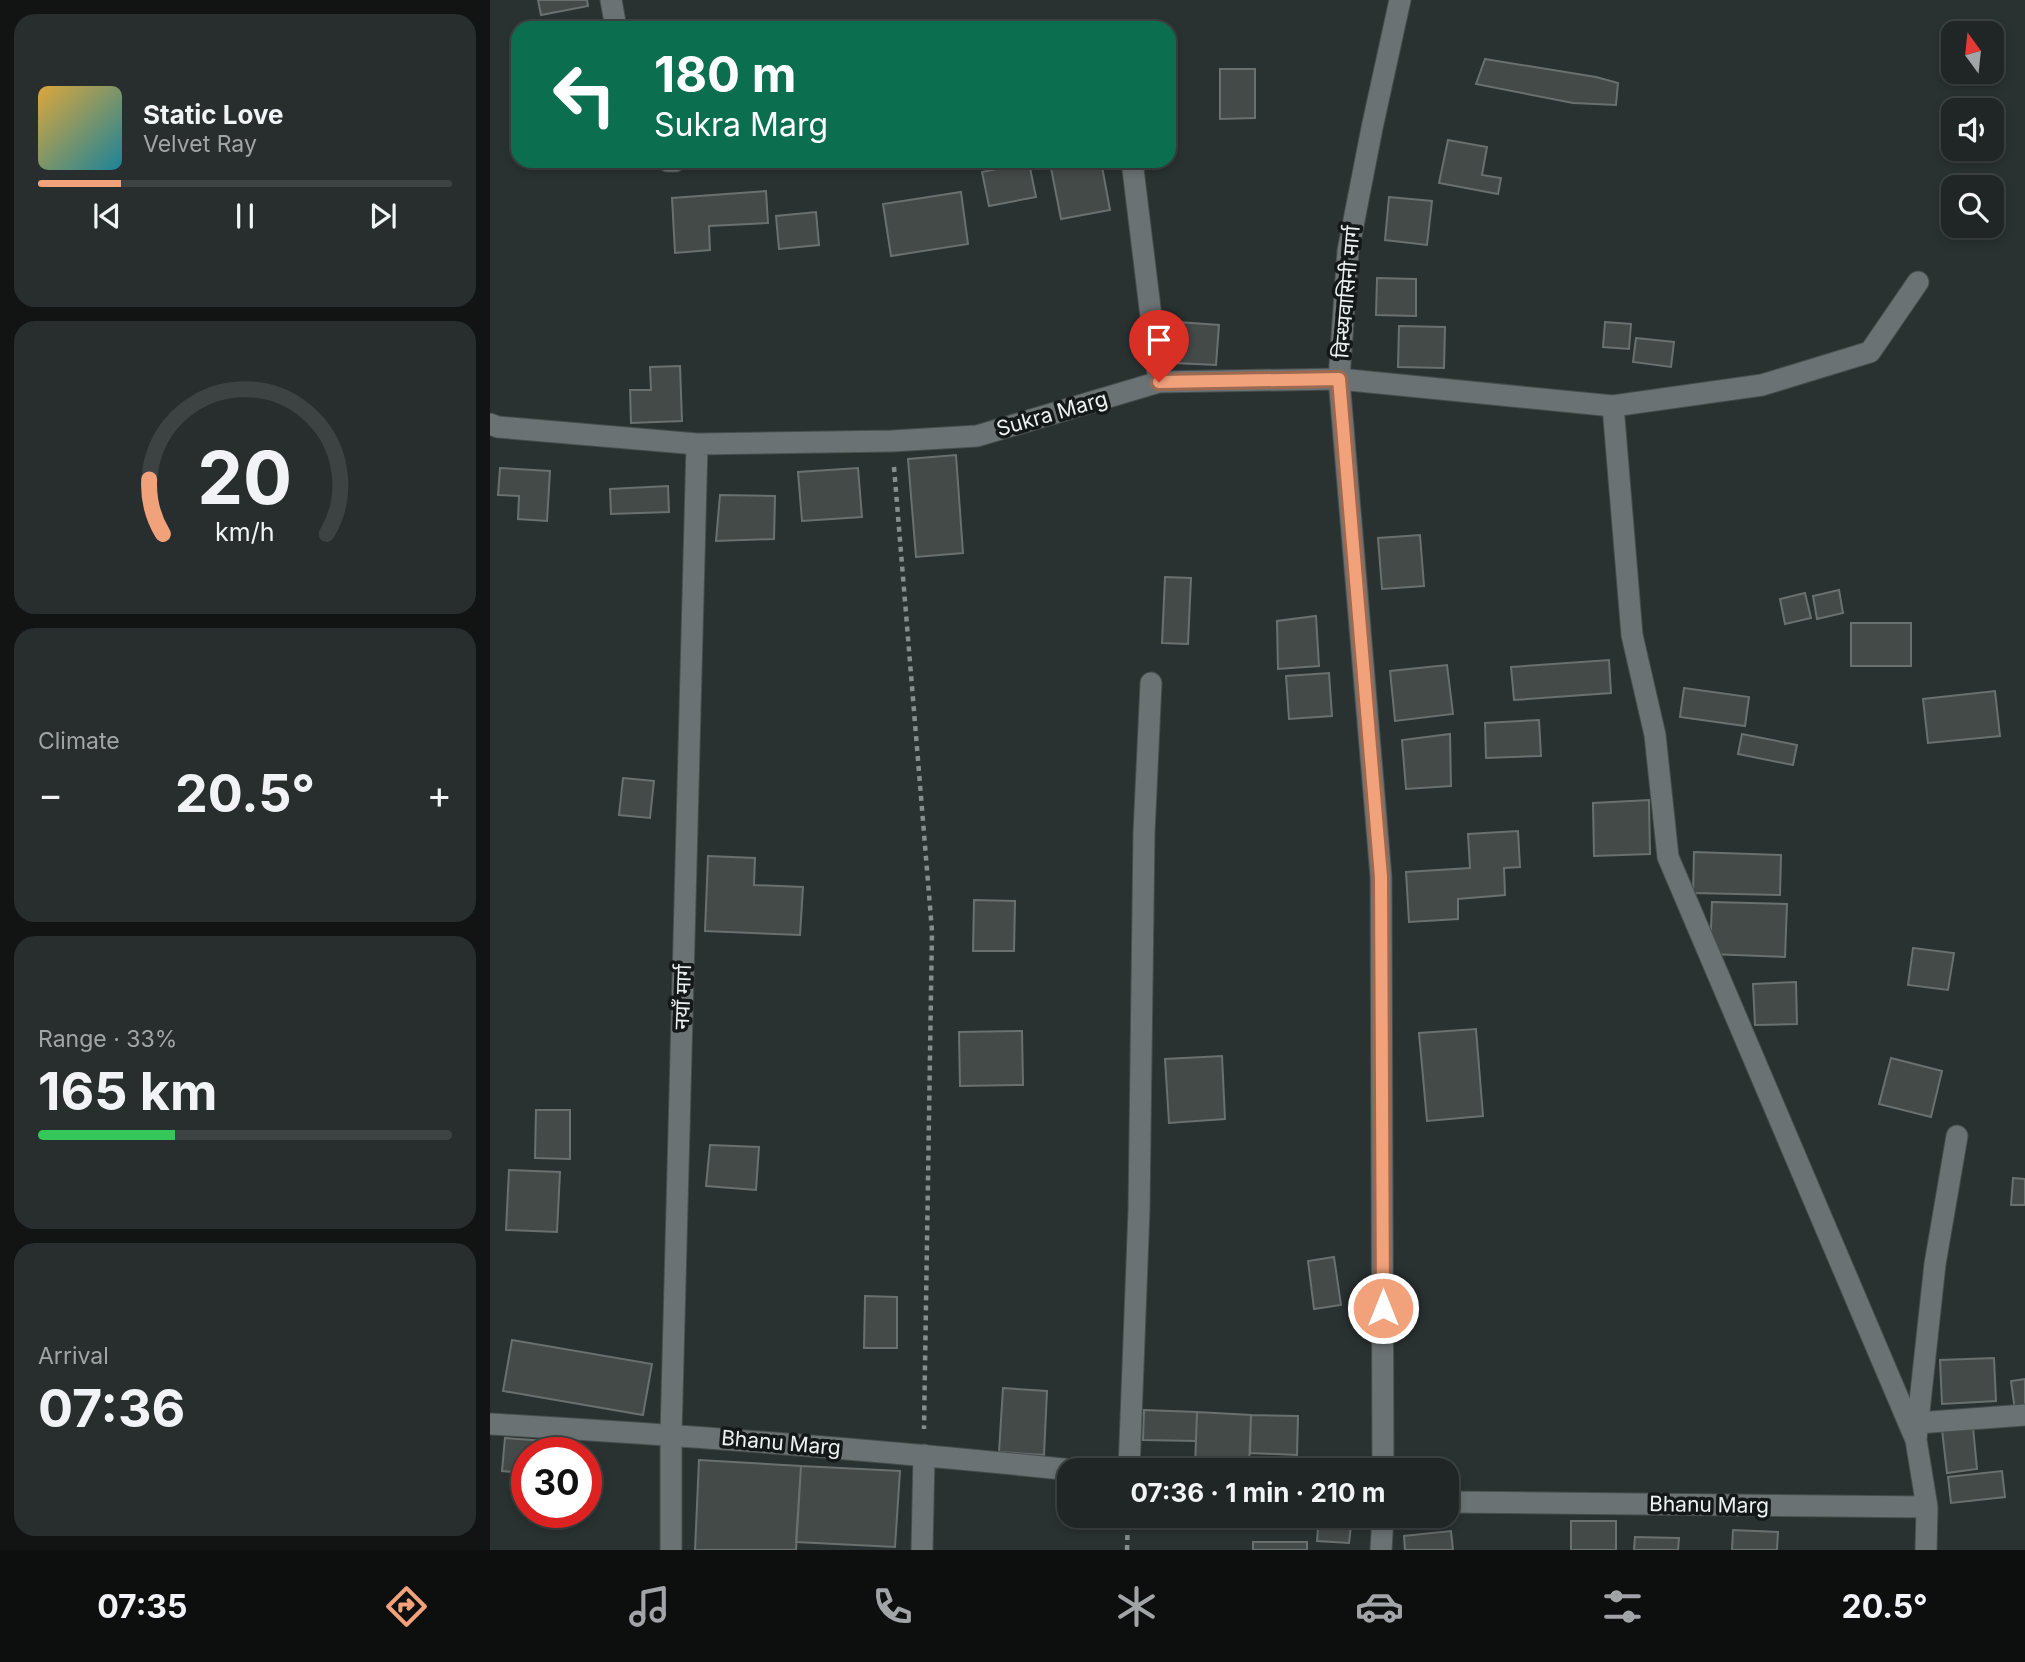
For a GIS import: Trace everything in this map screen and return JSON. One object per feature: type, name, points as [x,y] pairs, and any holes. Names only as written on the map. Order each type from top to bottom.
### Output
[{"type":"street","points":[[611,0],[615,21]]},
{"type":"street","name":"विन्ध्यवासिनी मार्ग","points":[[1383,1458],[1381,877],[1339,379],[1348,251],[1400,0]]},
{"type":"street","points":[[1133,168],[1159,382]]},
{"type":"street","name":"Sukra Marg","points":[[490,424],[498,428],[697,444],[892,441],[977,436],[1159,382],[1339,379],[1613,406],[1762,385],[1870,352],[1918,282]]},
{"type":"street","points":[[1613,406],[1632,635],[1655,734],[1668,857],[1916,1432]]},
{"type":"street","name":"नयाँ मार्ग","points":[[671,1550],[671,1434],[697,444]]},
{"type":"street","points":[[1129,1458],[1139,1196],[1144,833],[1151,683]]},
{"type":"street","points":[[1926,1550],[1927,1507],[1916,1432],[1935,1264],[1957,1136]]},
{"type":"street","points":[[1916,1432],[2025,1415]]},
{"type":"street","name":"Bhanu Marg","points":[[490,1424],[671,1434],[1057,1468]]},
{"type":"street","points":[[922,1550],[923,1455]]},
{"type":"street","name":"Bhanu Marg","points":[[1459,1502],[1927,1507]]},
{"type":"street","points":[[1381,1550],[1382,1528]]},
{"type":"path","points":[[892,441],[932,931],[923,1455]]},
{"type":"path","points":[[1127,1550],[1128,1528]]},
{"type":"building","points":[[538,0],[587,0],[588,6],[541,15]]},
{"type":"building","points":[[1485,59],[1618,83],[1616,105],[1573,103],[1476,84]]},
{"type":"building","points":[[1220,69],[1255,69],[1255,118],[1220,119]]},
{"type":"building","points":[[1448,140],[1487,147],[1482,175],[1501,178],[1498,194],[1439,183]]},
{"type":"building","points":[[1003,168],[1030,168],[1036,197],[989,206],[982,172]]},
{"type":"building","points":[[1051,168],[1102,168],[1110,210],[1061,219]]},
{"type":"building","points":[[766,191],[768,223],[709,226],[710,250],[675,253],[672,198]]},
{"type":"building","points":[[961,192],[968,244],[891,256],[883,204]]},
{"type":"building","points":[[1389,197],[1432,201],[1427,245],[1385,240]]},
{"type":"building","points":[[816,212],[819,245],[779,249],[776,216]]},
{"type":"building","points":[[1377,278],[1416,279],[1416,316],[1376,315]]},
{"type":"building","points":[[1178,322],[1219,325],[1216,365],[1175,363]]},
{"type":"building","points":[[1605,322],[1631,324],[1629,349],[1603,347]]},
{"type":"building","points":[[1399,326],[1445,327],[1444,368],[1398,367]]},
{"type":"building","points":[[1636,338],[1674,342],[1671,367],[1633,362]]},
{"type":"building","points":[[680,366],[682,421],[631,423],[630,390],[651,390],[650,367]]},
{"type":"building","points":[[956,455],[963,553],[916,557],[908,459]]},
{"type":"building","points":[[500,468],[550,471],[547,521],[518,519],[519,496],[498,495]]},
{"type":"building","points":[[858,468],[862,517],[802,521],[798,472]]},
{"type":"building","points":[[668,486],[669,512],[611,514],[610,489]]},
{"type":"building","points":[[720,495],[775,496],[774,539],[716,541]]},
{"type":"building","points":[[1420,535],[1424,586],[1382,589],[1378,538]]},
{"type":"building","points":[[1165,577],[1191,578],[1188,644],[1162,643]]},
{"type":"building","points":[[1839,590],[1843,613],[1817,619],[1813,596]]},
{"type":"building","points":[[1805,593],[1811,618],[1785,624],[1780,599]]},
{"type":"building","points":[[1316,616],[1319,666],[1278,669],[1277,621]]},
{"type":"building","points":[[1851,623],[1911,623],[1911,666],[1851,666]]},
{"type":"building","points":[[1609,660],[1611,693],[1514,700],[1511,667]]},
{"type":"building","points":[[1447,665],[1453,714],[1395,721],[1390,671]]},
{"type":"building","points":[[1329,673],[1332,716],[1289,719],[1286,676]]},
{"type":"building","points":[[1684,688],[1749,697],[1745,726],[1680,717]]},
{"type":"building","points":[[1995,691],[2000,736],[1928,743],[1923,699]]},
{"type":"building","points":[[1539,720],[1541,756],[1486,758],[1485,723]]},
{"type":"building","points":[[1450,734],[1451,786],[1406,789],[1402,740]]},
{"type":"building","points":[[1742,734],[1797,745],[1793,765],[1738,754]]},
{"type":"building","points":[[623,778],[654,781],[650,818],[619,815]]},
{"type":"building","points":[[1649,800],[1650,854],[1594,856],[1593,803]]},
{"type":"building","points":[[1518,831],[1520,867],[1504,868],[1505,895],[1458,899],[1458,919],[1409,922],[1406,872],[1470,868],[1468,834]]},
{"type":"building","points":[[1694,852],[1781,855],[1780,895],[1693,893]]},
{"type":"building","points":[[708,856],[755,858],[754,885],[803,887],[800,935],[705,931]]},
{"type":"building","points":[[974,900],[1015,901],[1014,951],[973,951]]},
{"type":"building","points":[[1712,902],[1787,904],[1785,957],[1710,954]]},
{"type":"building","points":[[1913,948],[1954,953],[1948,990],[1908,985]]},
{"type":"building","points":[[1796,982],[1797,1024],[1755,1025],[1753,984]]},
{"type":"building","points":[[1476,1029],[1483,1116],[1427,1121],[1419,1033]]},
{"type":"building","points":[[1022,1031],[1023,1085],[960,1086],[959,1032]]},
{"type":"building","points":[[1222,1056],[1225,1119],[1169,1123],[1165,1059]]},
{"type":"building","points":[[1891,1058],[1942,1071],[1931,1117],[1879,1104]]},
{"type":"building","points":[[536,1110],[570,1110],[570,1159],[535,1158]]},
{"type":"building","points":[[710,1145],[759,1147],[756,1190],[706,1186]]},
{"type":"building","points":[[509,1170],[560,1172],[557,1232],[506,1230]]},
{"type":"building","points":[[2013,1178],[2025,1179],[2025,1205],[2011,1205]]},
{"type":"building","points":[[1334,1257],[1341,1305],[1314,1309],[1308,1261]]},
{"type":"building","points":[[865,1296],[897,1297],[897,1348],[864,1348]]},
{"type":"building","points":[[512,1340],[652,1364],[643,1415],[503,1391]]},
{"type":"building","points":[[1994,1358],[1996,1401],[1942,1404],[1940,1360]]},
{"type":"building","points":[[2025,1379],[2025,1410],[2015,1411],[2011,1381]]},
{"type":"building","points":[[1003,1388],[1047,1391],[1044,1455],[999,1452]]},
{"type":"building","points":[[1144,1410],[1197,1412],[1196,1441],[1143,1440]]},
{"type":"building","points":[[1197,1412],[1251,1415],[1249,1458],[1195,1458]]},
{"type":"building","points":[[1251,1415],[1298,1416],[1297,1455],[1250,1453]]},
{"type":"building","points":[[1973,1427],[1977,1469],[1947,1473],[1942,1430]]},
{"type":"building","points":[[505,1438],[511,1438],[511,1472],[502,1471]]},
{"type":"building","points":[[699,1460],[801,1466],[796,1550],[695,1550]]},
{"type":"building","points":[[801,1466],[900,1471],[895,1547],[796,1542]]},
{"type":"building","points":[[2002,1471],[2005,1497],[1951,1503],[1948,1477]]},
{"type":"building","points":[[1571,1521],[1616,1521],[1616,1550],[1571,1550]]},
{"type":"building","points":[[1318,1528],[1351,1528],[1349,1543],[1317,1541]]},
{"type":"building","points":[[1733,1530],[1778,1532],[1777,1550],[1732,1550]]},
{"type":"building","points":[[1451,1531],[1453,1550],[1405,1550],[1404,1536]]},
{"type":"building","points":[[1635,1537],[1679,1538],[1678,1550],[1634,1550]]},
{"type":"building","points":[[1253,1542],[1307,1542],[1307,1550],[1253,1550]]},
{"type":"route","points":[[1159,382],[1339,379],[1381,877],[1383,1308]]}]
